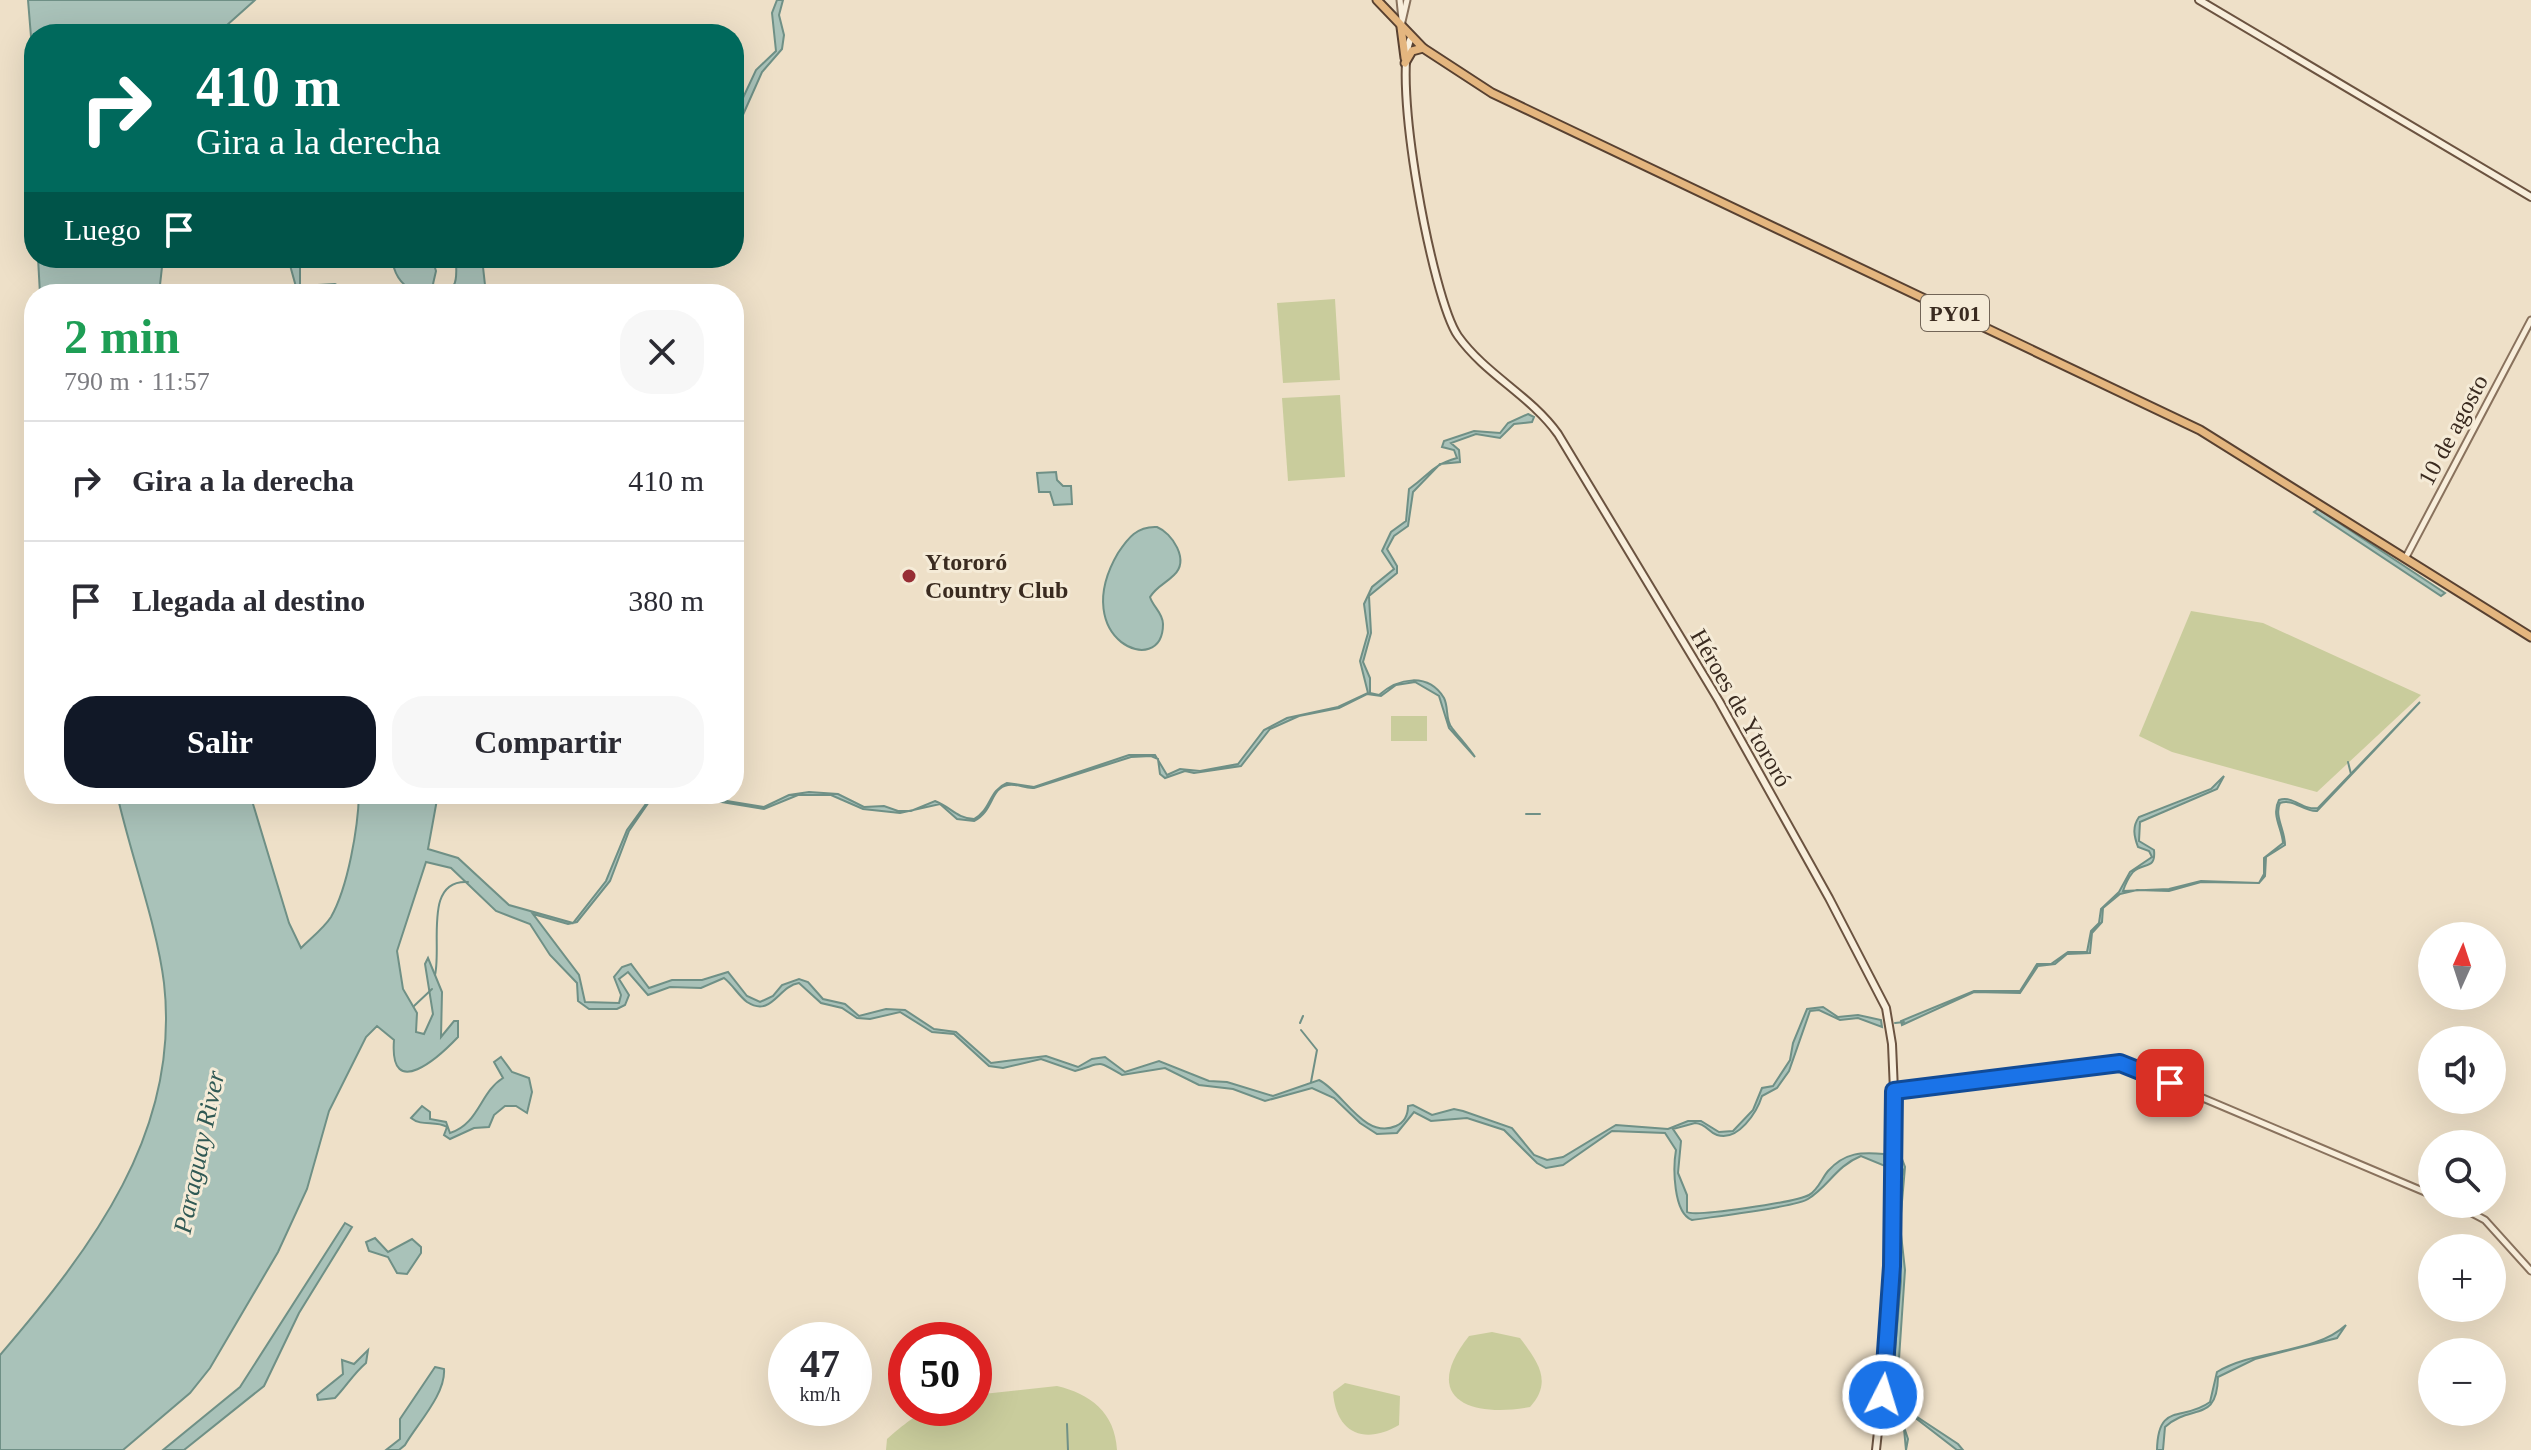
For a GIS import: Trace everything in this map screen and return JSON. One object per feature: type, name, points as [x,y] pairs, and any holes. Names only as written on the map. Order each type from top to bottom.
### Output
[{"type":"highway","name":"PY01","points":[[1377,0],[1402,23],[1411,38],[1476,84],[1534,115],[2200,430],[2531,637]]},
{"type":"highway","points":[[1402,23],[1405,61]]},
{"type":"highway","points":[[1405,61],[1412,51],[1423,48]]},
{"type":"main road","points":[[2199,0],[2531,197]]},
{"type":"main road","name":"Héroes de Ytororó","points":[[1411,38],[1405,61],[1421,207],[1447,315],[1459,336],[1479,359],[1539,409],[1558,434],[1719,701],[1868,971],[1889,1019],[1894,1091],[1889,1330],[1876,1450]]},
{"type":"street","points":[[1400,0],[1404,8]]},
{"type":"street","points":[[1402,23],[1407,0]]},
{"type":"street","name":"10 de agosto","points":[[2406,557],[2531,320]]},
{"type":"street","points":[[1894,1091],[2120,1063],[2418,1189]]},
{"type":"street","points":[[2481,1218],[2531,1271]]},
{"type":"green space","points":[[1335,299],[1340,380],[1283,383],[1277,303]]},
{"type":"green space","points":[[1340,395],[1345,477],[1288,481],[1282,398]]},
{"type":"green space","points":[[2191,611],[2263,623],[2421,695],[2317,792],[2172,752],[2139,736]]},
{"type":"green space","points":[[1391,716],[1427,716],[1427,741],[1391,741]]},
{"type":"green space","points":[[1492,1332],[1520,1338],[1537,1364],[1541,1389],[1530,1407],[1508,1410],[1472,1406],[1459,1399],[1451,1389],[1449,1375],[1455,1358],[1469,1336]]},
{"type":"green space","points":[[1345,1383],[1400,1396],[1399,1425],[1375,1434],[1354,1432],[1346,1426],[1335,1406],[1333,1392]]},
{"type":"green space","points":[[1057,1386],[1080,1394],[1106,1415],[1117,1450],[886,1450],[887,1439],[903,1426],[992,1426],[992,1393]]},
{"type":"water","points":[[28,0],[255,0],[228,24],[30,24]]},
{"type":"water","points":[[777,0],[783,0],[779,15],[784,35],[782,49],[762,72],[744,112],[744,96],[756,70],[776,51],[772,13]]},
{"type":"water","points":[[39,268],[162,268],[160,284],[39,284]]},
{"type":"water","points":[[291,268],[300,268],[300,284],[295,284]]},
{"type":"water","points":[[394,268],[435,268],[436,271],[433,284],[404,284]]},
{"type":"water","points":[[456,268],[483,268],[485,284],[454,284]]},
{"type":"water","points":[[1528,414],[1534,417],[1532,422],[1514,424],[1500,438],[1476,434],[1451,443],[1459,450],[1460,462],[1442,464],[1457,458],[1454,450],[1442,447],[1444,441],[1474,431],[1500,433],[1508,423]]},
{"type":"water","points":[[1438,466],[1413,492],[1408,526],[1394,536],[1387,549],[1397,566],[1397,573],[1369,596],[1371,633],[1363,662],[1370,678],[1370,693],[1379,695],[1395,685],[1413,680],[1430,684],[1444,698],[1450,725],[1475,757],[1449,728],[1439,696],[1415,682],[1396,685],[1381,696],[1367,694],[1339,708],[1299,716],[1270,729],[1241,766],[1194,773],[1185,771],[1165,778],[1160,774],[1158,760],[1167,775],[1180,769],[1200,771],[1238,764],[1264,730],[1287,718],[1338,707],[1368,693],[1360,661],[1368,633],[1364,604],[1372,587],[1394,569],[1382,551],[1391,532],[1406,521],[1409,489]]},
{"type":"water","points":[[1056,472],[1057,480],[1063,486],[1071,486],[1072,504],[1054,505],[1050,492],[1039,492],[1037,473]]},
{"type":"water","points":[[2318,509],[2445,593],[2441,596],[2314,512]]},
{"type":"water","points":[[1157,527],[1173,541],[1180,562],[1174,575],[1150,597],[1163,620],[1159,641],[1149,649],[1135,649],[1121,642],[1110,628],[1104,609],[1105,583],[1118,553],[1129,538],[1144,529]]},
{"type":"water","points":[[2420,702],[2317,811],[2289,802],[2280,803],[2278,813],[2285,845],[2266,857],[2265,876],[2259,883],[2264,874],[2264,858],[2283,843],[2276,816],[2279,800],[2289,800],[2318,808]]},
{"type":"water","points":[[1129,755],[1155,755],[1157,759],[1151,756],[1131,757],[1034,788],[1015,785],[1002,787],[985,812],[974,821],[957,819],[940,804],[913,810],[935,801],[963,817],[974,819],[996,791],[1007,783],[1034,787]]},
{"type":"water","points":[[2224,776],[2217,789],[2140,822],[2139,841],[2154,850],[2154,856],[2151,863],[2133,872],[2123,891],[2135,890],[2120,894],[2103,908],[2102,922],[2092,933],[2090,953],[2067,954],[2055,964],[2038,966],[2020,993],[1974,992],[1902,1025],[1901,1021],[1974,991],[2020,991],[2037,964],[2051,964],[2068,952],[2087,952],[2091,931],[2099,923],[2101,909],[2119,892],[2130,872],[2152,857],[2149,851],[2138,847],[2135,828],[2139,817],[2211,789]]},
{"type":"water","points":[[809,792],[838,794],[864,807],[884,806],[909,811],[900,813],[863,809],[831,795],[798,795],[764,809],[734,804],[764,807],[789,795]]},
{"type":"water","name":"Paraguay River","points":[[119,804],[253,804],[289,923],[301,948],[328,921],[337,904],[351,857],[358,804],[436,804],[428,849],[458,858],[509,905],[573,923],[533,914],[579,975],[585,1002],[619,1003],[621,995],[614,977],[622,967],[631,964],[649,988],[672,980],[702,980],[728,972],[747,996],[760,1002],[773,996],[782,985],[799,979],[808,982],[823,999],[845,1004],[859,1016],[886,1009],[905,1010],[934,1029],[956,1032],[991,1063],[1046,1056],[1078,1067],[1092,1059],[1105,1057],[1125,1072],[1159,1061],[1209,1081],[1227,1082],[1273,1096],[1319,1080],[1354,1113],[1374,1126],[1384,1129],[1396,1126],[1405,1118],[1408,1106],[1413,1105],[1432,1115],[1454,1109],[1512,1128],[1534,1155],[1547,1160],[1563,1157],[1616,1125],[1668,1129],[1688,1121],[1701,1121],[1719,1132],[1733,1131],[1753,1110],[1762,1088],[1773,1086],[1790,1060],[1793,1043],[1807,1009],[1823,1007],[1838,1017],[1858,1015],[1881,1020],[1882,1027],[1858,1018],[1840,1020],[1819,1010],[1810,1011],[1789,1071],[1777,1088],[1762,1096],[1746,1124],[1725,1136],[1695,1123],[1673,1129],[1681,1141],[1678,1173],[1687,1195],[1687,1212],[1746,1208],[1809,1195],[1834,1165],[1854,1155],[1884,1154],[1885,1166],[1861,1156],[1845,1165],[1815,1194],[1801,1202],[1692,1220],[1686,1216],[1678,1199],[1676,1150],[1665,1133],[1612,1131],[1563,1165],[1546,1168],[1504,1130],[1467,1118],[1431,1121],[1414,1112],[1397,1133],[1377,1134],[1360,1123],[1334,1098],[1312,1088],[1265,1101],[1233,1089],[1199,1085],[1165,1068],[1122,1075],[1103,1065],[1075,1071],[1041,1059],[1003,1068],[989,1066],[954,1034],[932,1032],[900,1012],[870,1019],[857,1018],[842,1008],[821,1003],[799,983],[786,989],[769,1004],[756,1006],[747,1002],[724,978],[701,988],[670,987],[648,995],[628,972],[619,979],[629,995],[625,1005],[617,1009],[589,1009],[578,1001],[577,983],[550,955],[530,924],[496,911],[451,868],[426,862],[397,951],[403,989],[417,1013],[416,1032],[424,1034],[433,1014],[425,964],[428,958],[442,992],[441,1037],[454,1021],[458,1021],[458,1037],[429,1063],[407,1072],[399,1069],[394,1040],[377,1026],[366,1037],[329,1111],[307,1189],[278,1252],[210,1368],[190,1393],[123,1450],[0,1450],[0,1355],[34,1315],[96,1230],[144,1138],[158,1089],[166,1037],[164,983],[156,937]]},
{"type":"water","points":[[648,804],[629,831],[610,881],[573,923],[606,881],[627,830]]},
{"type":"water","points":[[2201,881],[2259,883],[2201,882],[2169,891],[2142,890],[2169,889]]},
{"type":"water","points":[[501,1057],[512,1072],[529,1078],[532,1092],[527,1113],[516,1106],[505,1106],[494,1115],[489,1127],[474,1128],[450,1139],[444,1135],[447,1127],[411,1118],[422,1106],[430,1112],[430,1119],[446,1122],[450,1133],[460,1129],[503,1078],[494,1062]]},
{"type":"water","points":[[1900,1102],[1899,1151],[1905,1167],[1900,1225],[1905,1270],[1896,1403],[1963,1450],[1957,1450],[1909,1413],[1899,1412],[1908,1439],[1906,1450],[1904,1429],[1891,1397],[1901,1281],[1896,1217],[1903,1170],[1895,1152]]},
{"type":"water","points":[[345,1223],[352,1227],[299,1313],[264,1386],[184,1450],[163,1450],[240,1387]]},
{"type":"water","points":[[375,1238],[388,1252],[412,1239],[421,1247],[421,1253],[407,1274],[397,1273],[388,1257],[369,1251],[366,1242]]},
{"type":"water","points":[[2346,1325],[2337,1338],[2302,1347]]},
{"type":"water","points":[[2301,1347],[2255,1359],[2218,1377],[2217,1392],[2208,1407],[2165,1427],[2163,1450],[2157,1450],[2158,1435],[2167,1419],[2210,1402],[2217,1372],[2249,1359]]},
{"type":"water","points":[[368,1350],[366,1363],[335,1398],[318,1400],[317,1395],[343,1374],[342,1360],[354,1364]]},
{"type":"water","points":[[435,1367],[444,1369],[436,1398],[405,1445],[399,1450],[386,1450],[400,1439],[400,1419]]},
{"type":"waterway","points":[[2348,762],[2351,774]]},
{"type":"waterway","points":[[1526,814],[1540,814]]},
{"type":"waterway","points":[[435,975],[440,902],[445,891],[454,884],[468,882]]},
{"type":"waterway","points":[[414,1006],[432,989]]},
{"type":"waterway","points":[[1300,1023],[1303,1016]]},
{"type":"waterway","points":[[1895,1023],[1904,1022]]},
{"type":"waterway","points":[[1301,1030],[1317,1050],[1311,1082]]},
{"type":"waterway","points":[[1067,1424],[1068,1450]]},
{"type":"place","name":"Ytororó Country Club","points":[[909,576]]},
{"type":"route","points":[[1883,1395],[1892,1266],[1894,1091],[2120,1063],[2170,1083]]}]
